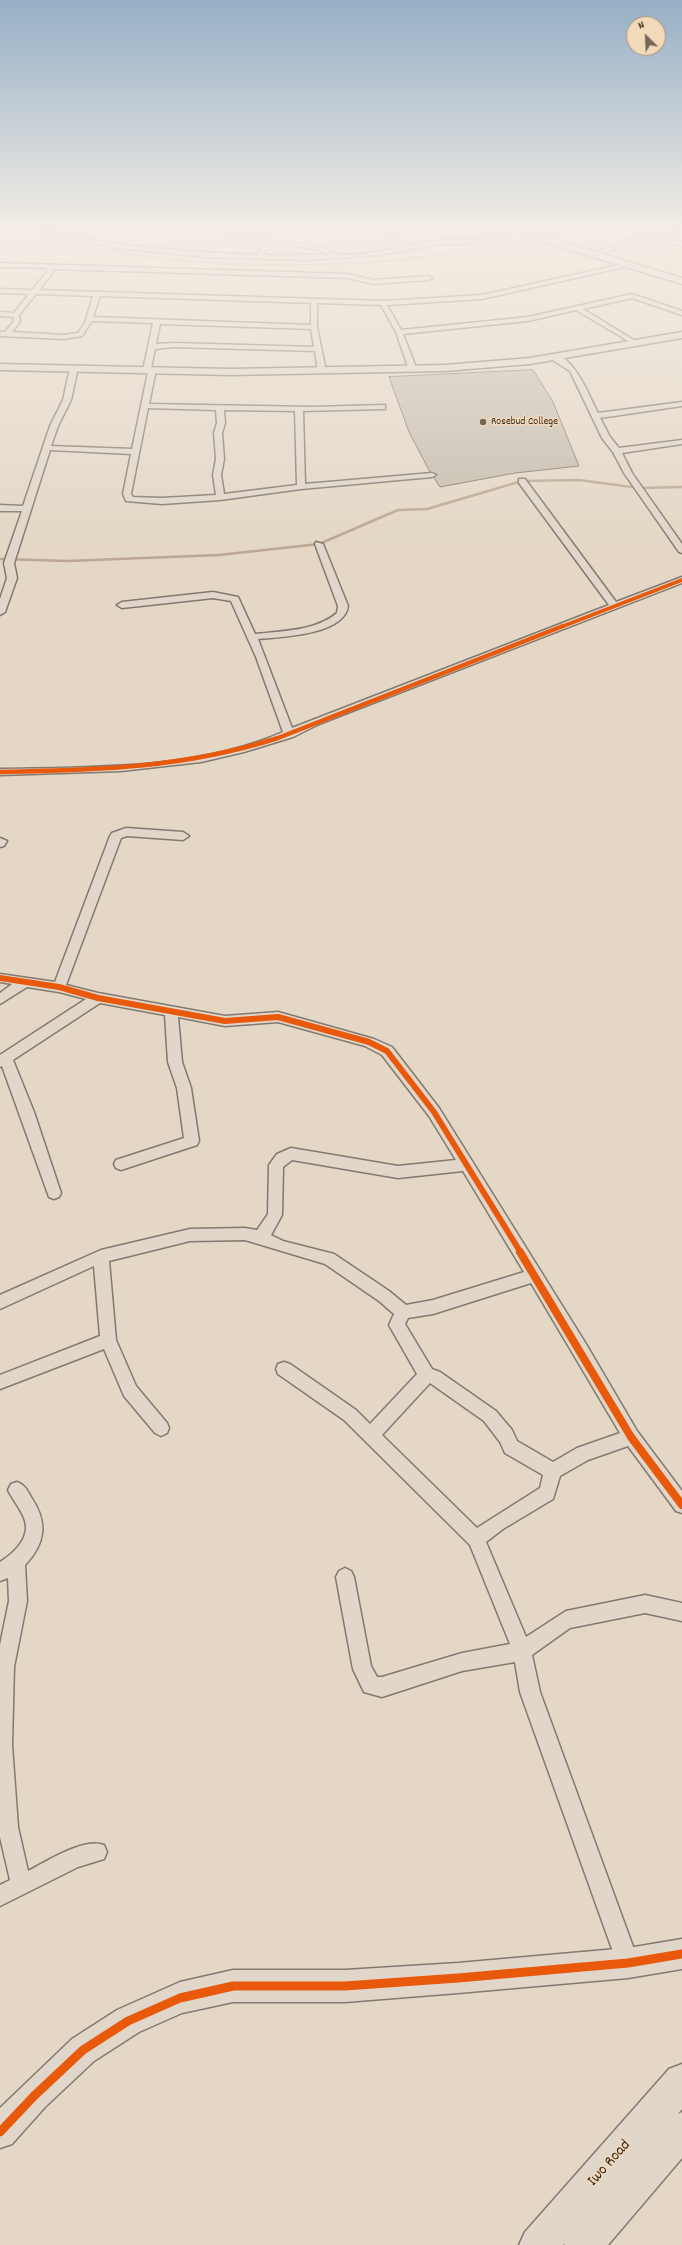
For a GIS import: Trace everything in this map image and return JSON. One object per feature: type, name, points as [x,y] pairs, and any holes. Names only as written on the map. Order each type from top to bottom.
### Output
[{"type":"main road","name":"Iwo Road","points":[[538,2245],[682,2082]]},
{"type":"main road","points":[[583,2245],[682,2130]]},
{"type":"street","points":[[45,336],[75,337],[78,336]]},
{"type":"street","points":[[154,336],[151,346],[145,406],[127,494],[129,499],[150,501],[220,497],[301,487],[432,475]]},
{"type":"street","points":[[316,336],[322,371]]},
{"type":"street","points":[[400,336],[413,370]]},
{"type":"street","points":[[623,336],[635,343]]},
{"type":"street","points":[[0,367],[149,370],[413,370],[488,365],[554,357],[677,336]]},
{"type":"street","points":[[151,346],[174,345],[318,349]]},
{"type":"street","points":[[554,357],[573,370],[606,438],[617,451],[628,473],[682,550]]},
{"type":"street","points":[[0,612],[12,578],[9,563],[54,426],[67,400],[74,368]]},
{"type":"street","points":[[596,416],[682,404]]},
{"type":"street","points":[[145,406],[299,409],[382,407]]},
{"type":"street","points":[[220,408],[221,423],[218,433],[220,459],[217,475],[220,497]]},
{"type":"street","points":[[299,409],[301,487]]},
{"type":"street","points":[[617,451],[682,442]]},
{"type":"street","points":[[48,448],[135,452]]},
{"type":"street","points":[[522,481],[614,606]]},
{"type":"street","points":[[0,508],[27,509]]},
{"type":"street","points":[[253,637],[316,627],[333,620],[342,614],[343,606],[318,544]]},
{"type":"street","points":[[0,772],[153,766],[207,758],[289,735],[315,722],[682,580]]},
{"type":"street","points":[[122,606],[183,598],[226,596],[238,602],[253,637],[289,735]]},
{"type":"street","points":[[59,987],[116,836],[126,832],[182,836]]},
{"type":"street","points":[[0,978],[59,987],[98,998],[225,1021],[278,1017],[380,1046],[387,1051],[434,1112],[465,1165],[535,1275],[631,1437],[682,1505]]},
{"type":"street","points":[[0,999],[24,982]]},
{"type":"street","points":[[54,1193],[27,1112],[3,1060],[98,998]]},
{"type":"street","points":[[121,1164],[192,1141],[184,1088],[175,1062],[171,1012]]},
{"type":"street","points":[[261,1236],[275,1215],[276,1165],[287,1156],[294,1154],[398,1172],[465,1165]]},
{"type":"street","points":[[0,1302],[101,1256],[190,1235],[245,1234],[261,1236],[280,1246],[329,1259],[384,1296],[403,1312],[433,1307],[535,1275]]},
{"type":"street","points":[[101,1256],[103,1298],[108,1340],[130,1391],[161,1428]]},
{"type":"street","points":[[403,1312],[397,1325],[427,1375],[447,1384],[490,1416],[506,1436],[511,1447],[552,1471]]},
{"type":"street","points":[[0,1382],[108,1340]]},
{"type":"street","points":[[284,1369],[350,1415],[476,1539],[522,1651],[530,1692],[628,1963]]},
{"type":"street","points":[[371,1435],[427,1375]]},
{"type":"street","points":[[476,1539],[497,1523],[547,1493],[552,1471],[583,1454],[631,1437]]},
{"type":"street","points":[[17,1490],[34,1520],[34,1536],[8,1568],[18,1601],[5,1667],[2,1745],[8,1827],[21,1884]]},
{"type":"street","points":[[345,1577],[362,1669],[371,1685],[382,1687],[462,1662],[522,1651],[566,1620],[645,1604],[682,1612]]},
{"type":"street","points":[[0,1896],[21,1884],[75,1858],[97,1852]]},
{"type":"street","points":[[0,2132],[34,2096],[84,2050],[128,2021],[180,1998],[233,1986],[345,1986],[628,1963],[682,1954]]},
{"type":"building","name":"Rosebud College","points":[[533,370],[553,402],[579,466],[515,473],[440,487],[434,478],[437,474],[430,472],[409,432],[389,377]]},
{"type":"waterway","points":[[0,559],[68,561],[219,555],[319,544],[398,510],[427,509],[522,481],[579,480],[639,488],[682,487]]},
{"type":"cycle path","points":[[0,772],[80,770],[161,765],[201,759],[240,750],[278,738],[315,722],[682,580]]},
{"type":"cycle path","points":[[0,978],[59,987],[98,998],[225,1021],[278,1017],[369,1042],[387,1051],[434,1112],[580,1349],[631,1437],[682,1505]]},
{"type":"cycle path","points":[[0,2132],[34,2096],[83,2050],[128,2021],[180,1998],[233,1986],[345,1986],[458,1978],[628,1963],[682,1954]]},
{"type":"place","name":"Rosebud College","points":[[483,422]]}]
